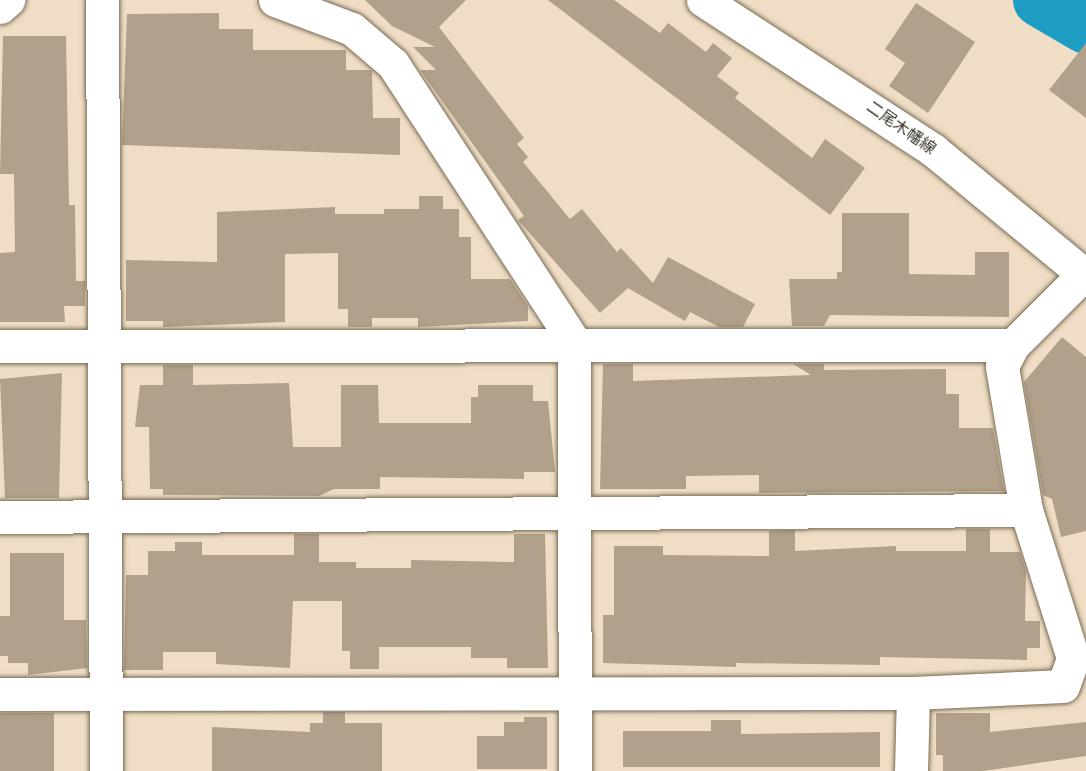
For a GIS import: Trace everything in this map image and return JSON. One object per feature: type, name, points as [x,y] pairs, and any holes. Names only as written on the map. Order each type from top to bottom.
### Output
[{"type":"street","points":[[0,7],[8,0]]},
{"type":"street","points":[[102,0],[106,346],[106,771]]},
{"type":"street","points":[[276,0],[352,29],[393,64],[574,342],[575,771]]},
{"type":"street","name":"二尾木幡線","points":[[703,0],[933,150],[1085,275]]},
{"type":"street","points":[[0,694],[575,690],[913,693],[1063,686],[1073,658],[1026,510],[1002,366],[1013,345],[1085,275]]},
{"type":"street","points":[[0,346],[574,342],[1013,345]]},
{"type":"street","points":[[0,517],[574,511],[1026,510]]},
{"type":"street","points":[[912,771],[913,693]]},
{"type":"building","points":[[365,0],[466,0],[439,27],[524,138],[517,144],[528,157],[523,162],[570,219],[582,209],[617,252],[621,248],[653,283],[668,257],[755,304],[743,327],[719,327],[690,312],[685,321],[628,288],[600,313],[518,220],[524,216],[420,70],[436,70],[413,47],[435,47],[392,26]]},
{"type":"building","points":[[548,0],[614,0],[660,33],[668,23],[706,52],[713,43],[732,58],[717,76],[739,93],[735,98],[812,158],[825,139],[865,168],[830,215]]},
{"type":"building","points":[[916,3],[975,42],[928,113],[889,86],[905,63],[885,49]]},
{"type":"building","points":[[219,13],[219,29],[253,29],[253,50],[346,50],[346,70],[372,70],[373,118],[400,118],[400,155],[122,145],[127,14]]},
{"type":"building","points":[[3,36],[66,36],[69,205],[75,205],[76,281],[85,281],[85,306],[64,306],[65,322],[0,322],[0,253],[15,252],[14,174],[0,174]]},
{"type":"building","points":[[1086,43],[1086,118],[1049,90]]},
{"type":"building","points":[[419,196],[443,196],[443,209],[459,209],[459,237],[471,237],[471,279],[510,279],[528,306],[528,321],[418,327],[418,318],[372,318],[372,327],[348,327],[348,309],[338,309],[338,253],[285,254],[285,322],[163,327],[163,321],[126,321],[126,260],[217,262],[217,212],[335,207],[335,214],[384,214],[384,209],[419,209]]},
{"type":"building","points":[[842,213],[909,213],[909,274],[975,275],[975,252],[1009,252],[1009,317],[830,315],[824,326],[792,326],[789,279],[837,279],[837,272],[842,272]]},
{"type":"building","points":[[1062,337],[1086,357],[1086,531],[1061,537],[1052,499],[1043,495],[1024,382]]},
{"type":"building","points":[[603,364],[633,364],[633,381],[811,375],[793,364],[824,364],[824,370],[946,369],[946,394],[959,394],[959,428],[993,428],[1004,491],[759,493],[759,475],[686,476],[686,489],[600,489]]},
{"type":"building","points":[[163,365],[193,365],[193,385],[289,383],[293,447],[341,447],[341,385],[378,385],[379,423],[471,423],[471,397],[478,397],[478,385],[533,385],[533,401],[548,401],[555,472],[524,472],[524,479],[380,477],[380,489],[334,489],[319,496],[163,495],[163,489],[150,489],[149,427],[135,427],[140,385],[163,385]]},
{"type":"building","points":[[62,373],[59,498],[5,498],[0,379]]},
{"type":"building","points":[[966,529],[990,529],[990,552],[1020,552],[1026,571],[1025,621],[1040,621],[1040,648],[1027,648],[1027,660],[880,657],[880,665],[736,663],[736,667],[603,663],[603,615],[614,615],[614,546],[663,546],[663,555],[769,556],[769,531],[795,530],[795,551],[896,546],[896,551],[966,551]]},
{"type":"building","points":[[294,534],[319,534],[319,562],[356,562],[356,568],[411,568],[411,560],[514,562],[514,534],[545,534],[548,668],[507,668],[507,658],[471,658],[471,647],[379,647],[379,669],[350,669],[350,651],[342,651],[342,601],[293,601],[290,668],[216,664],[216,652],[163,652],[163,670],[124,670],[126,575],[148,575],[148,551],[175,551],[175,542],[202,542],[202,555],[294,555]]},
{"type":"building","points":[[10,553],[64,553],[64,620],[86,620],[87,668],[28,675],[28,663],[8,663],[8,656],[0,656],[0,616],[10,616]]},
{"type":"building","points":[[323,712],[345,712],[345,723],[382,723],[382,771],[212,771],[212,727],[310,732],[310,723],[323,723]]},
{"type":"building","points":[[0,713],[54,713],[54,771],[0,771]]},
{"type":"building","points":[[936,713],[990,713],[990,732],[1086,722],[1086,756],[983,771],[943,771],[943,755],[936,755]]},
{"type":"building","points":[[524,717],[547,717],[547,769],[477,769],[477,736],[504,736],[504,722],[524,722]]},
{"type":"building","points":[[711,720],[741,720],[741,734],[880,732],[880,767],[623,767],[623,731],[711,731]]},
{"type":"waterway","points":[[1040,0],[1086,27]]}]
